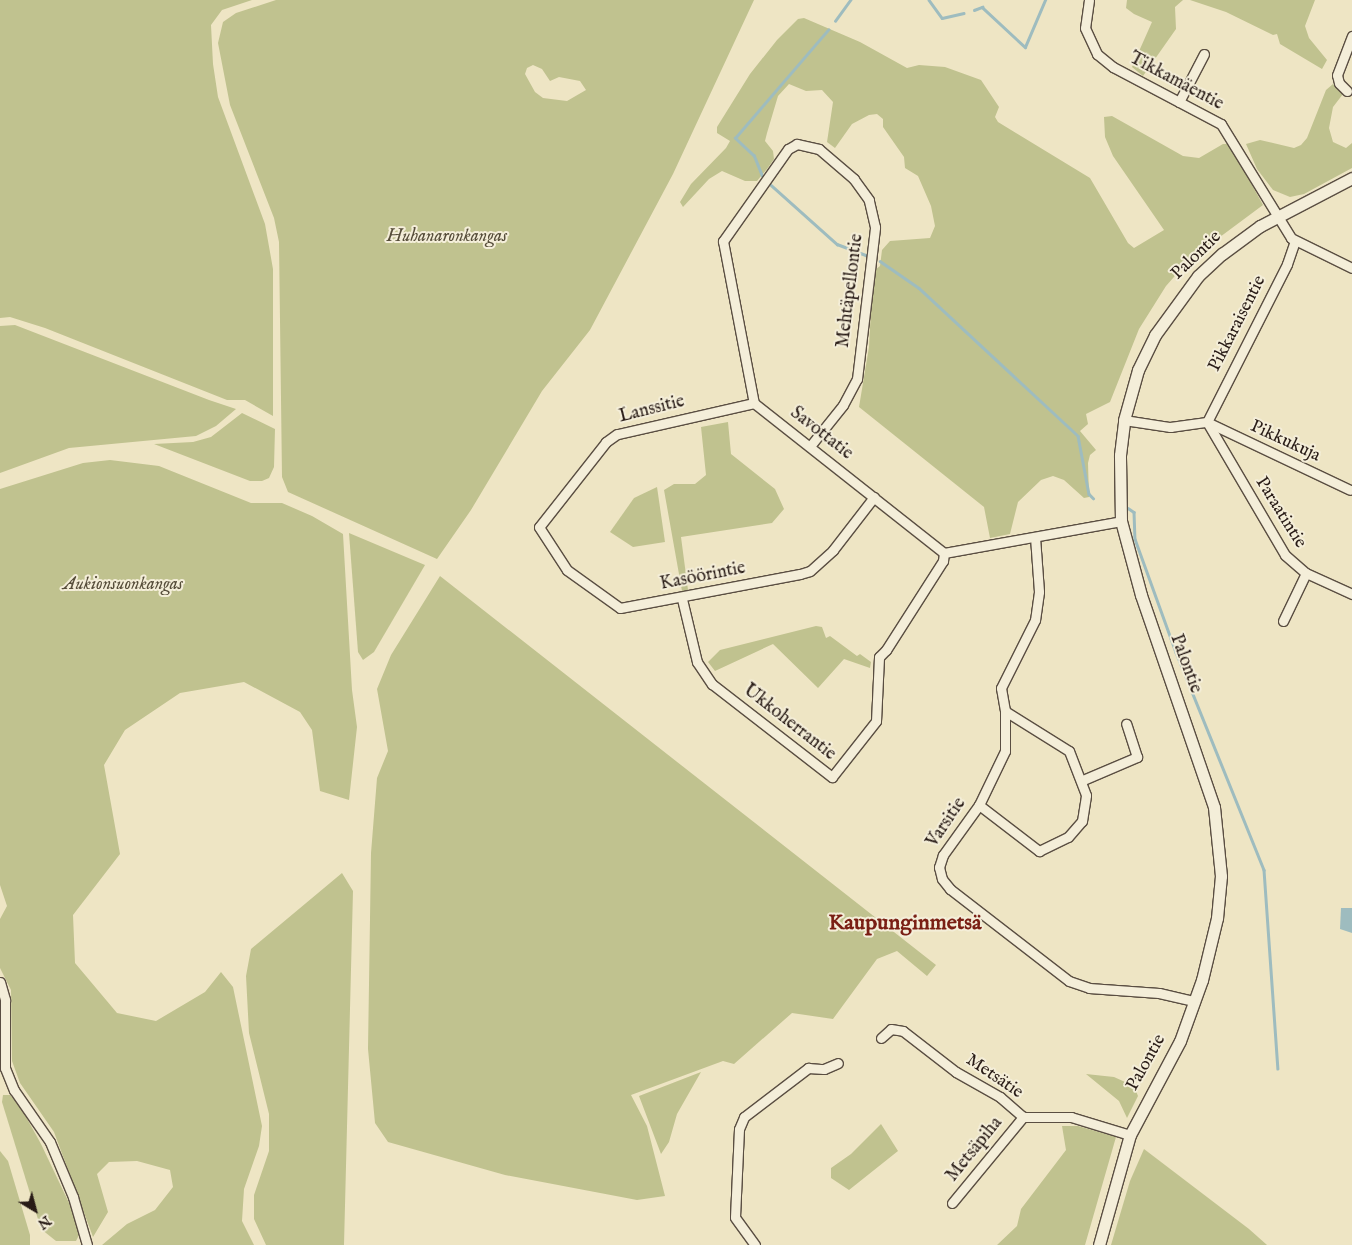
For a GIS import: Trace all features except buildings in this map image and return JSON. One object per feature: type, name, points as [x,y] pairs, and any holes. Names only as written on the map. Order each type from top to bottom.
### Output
[{"type":"street","name":"Tikkamäentie","points":[[1089,0],[1085,28],[1097,54],[1113,67],[1214,119],[1227,131],[1276,217],[1295,241],[1352,268]]},
{"type":"street","points":[[1347,92],[1339,83],[1338,75],[1352,36]]},
{"type":"street","points":[[1180,102],[1204,54]]},
{"type":"street","name":"Mehtäpellontie","points":[[754,403],[723,241],[788,149],[797,144],[819,149],[854,179],[869,200],[875,227],[857,380],[843,405],[811,445]]},
{"type":"street","name":"Palontie","points":[[1099,1245],[1130,1135],[1180,1041],[1195,1001],[1208,960],[1220,896],[1220,842],[1214,806],[1141,595],[1121,521],[1120,455],[1124,420],[1146,353],[1177,302],[1222,254],[1276,217],[1352,178]]},
{"type":"street","name":"Pikkaraisentie","points":[[1207,422],[1287,264],[1295,241]]},
{"type":"street","name":"Savottatie","points":[[754,403],[811,445],[874,498],[944,552]]},
{"type":"street","name":"Lanssitie","points":[[539,526],[606,442],[617,434],[754,403]]},
{"type":"street","points":[[1124,420],[1170,427],[1207,422]]},
{"type":"street","name":"Pikkukuja","points":[[1207,422],[1350,490]]},
{"type":"street","name":"Paraatintie","points":[[1207,422],[1285,555],[1306,573],[1352,594]]},
{"type":"street","name":"Kasöörintie","points":[[539,526],[567,570],[609,603],[620,608],[682,598],[810,571],[833,550],[874,498]]},
{"type":"street","points":[[944,552],[1121,521]]},
{"type":"street","name":"Varsitie","points":[[1035,537],[1039,592],[1035,620],[1001,688],[1005,710],[1005,751],[980,805],[943,855],[939,867],[950,889],[1069,980],[1089,988],[1159,993],[1195,1001]]},
{"type":"street","name":"Ukkoherrantie","points":[[682,598],[697,662],[712,684],[832,777],[876,721],[879,656],[943,561],[944,552]]},
{"type":"street","points":[[1283,621],[1306,573]]},
{"type":"street","points":[[980,805],[1039,851],[1068,837],[1082,821],[1086,795],[1083,780],[1069,751],[1005,710]]},
{"type":"street","points":[[1083,780],[1137,757],[1126,724]]},
{"type":"street","points":[[0,982],[5,1000],[5,1068],[14,1090],[50,1142],[87,1245]]},
{"type":"street","name":"Metsätie","points":[[881,1038],[890,1029],[904,1031],[956,1072],[1000,1097],[1023,1116],[1062,1115],[1130,1135]]},
{"type":"street","points":[[755,1245],[735,1217],[739,1129],[744,1117],[808,1068],[824,1069],[838,1063]]},
{"type":"street","name":"Metsäpiha","points":[[952,1203],[1023,1116]]},
{"type":"green space","points":[[0,0],[252,0],[222,10],[211,25],[213,64],[218,97],[265,224],[273,269],[273,416],[245,400],[227,400],[45,328],[10,317],[0,318]]},
{"type":"green space","name":"Huhanaronkangas","points":[[276,0],[754,0],[673,174],[590,330],[542,391],[471,510],[437,559],[288,492],[282,477],[279,242],[274,218],[230,105],[218,43],[223,22],[236,13]],"holes":[[[533,65],[542,69],[550,81],[559,77],[580,81],[586,90],[567,101],[543,98],[535,92],[525,74],[527,68]]]},
{"type":"green space","points":[[1127,0],[1183,0],[1175,7],[1176,29],[1143,76],[1132,67],[1152,22],[1126,8]]},
{"type":"green space","points":[[1190,0],[1315,0],[1305,26],[1309,38],[1327,60],[1322,69],[1280,44],[1277,34],[1273,35],[1226,12]]},
{"type":"green space","points":[[804,18],[860,42],[907,68],[919,65],[945,67],[981,80],[999,107],[995,117],[998,122],[1090,178],[1128,243],[1134,248],[1164,230],[1113,156],[1105,137],[1104,117],[1112,116],[1183,156],[1199,158],[1223,144],[1228,144],[1240,163],[1263,205],[1189,260],[1166,286],[1139,329],[1110,402],[1086,414],[1088,424],[1080,431],[1096,450],[1090,455],[1088,463],[1089,497],[1084,498],[1064,480],[1053,476],[1041,480],[1018,502],[1010,534],[990,538],[984,507],[859,407],[869,347],[872,290],[875,270],[880,266],[882,250],[890,241],[930,238],[935,226],[931,206],[918,176],[905,168],[904,157],[883,127],[883,119],[877,114],[869,115],[852,124],[835,148],[827,142],[833,102],[822,90],[806,91],[789,84],[778,96],[765,141],[773,151],[774,159],[757,181],[745,181],[722,171],[709,179],[683,207],[680,202],[691,184],[726,148],[730,141],[717,133],[717,127],[750,74],[777,40],[798,19]]},
{"type":"green space","points":[[1333,84],[1343,94],[1333,107],[1329,128],[1333,142],[1346,148],[1352,143],[1352,168],[1304,194],[1290,197],[1273,190],[1257,169],[1246,144],[1260,140],[1294,148],[1301,145],[1307,138],[1326,90]]},
{"type":"green space","points":[[15,325],[236,409],[216,426],[196,436],[69,448],[0,473],[0,326]]},
{"type":"green space","points":[[242,413],[275,429],[274,467],[269,478],[262,481],[250,481],[154,444],[193,442],[211,437]]},
{"type":"green space","points":[[728,422],[731,454],[775,489],[784,509],[772,523],[681,537],[688,590],[682,591],[664,490],[674,484],[695,484],[706,475],[701,427]]},
{"type":"green space","name":"Aukionsuonkangas","points":[[110,460],[159,466],[251,503],[282,503],[312,516],[343,534],[352,690],[357,727],[349,800],[320,791],[312,730],[300,712],[244,682],[180,693],[125,730],[104,765],[120,854],[73,915],[75,963],[117,1013],[156,1021],[205,992],[221,972],[233,987],[262,1126],[259,1146],[244,1189],[242,1221],[254,1245],[102,1245],[127,1224],[155,1210],[173,1187],[170,1170],[137,1161],[109,1162],[97,1174],[108,1212],[93,1237],[54,1132],[20,1083],[12,1061],[11,990],[0,968],[0,919],[7,906],[0,885],[0,489],[83,463]]},
{"type":"green space","points":[[657,487],[665,542],[633,547],[610,532],[634,498]]},
{"type":"green space","points":[[349,533],[425,565],[374,652],[363,660],[358,652]]},
{"type":"green space","points":[[440,576],[936,965],[927,976],[897,951],[877,959],[833,1019],[792,1013],[734,1064],[723,1061],[631,1095],[647,1126],[665,1196],[637,1200],[505,1175],[388,1142],[375,1123],[368,1049],[371,853],[377,778],[388,751],[377,689],[391,655]]},
{"type":"green space","points":[[816,626],[822,627],[826,638],[830,636],[857,656],[860,654],[871,662],[870,668],[844,659],[818,688],[773,644],[715,671],[708,662],[720,650]]},
{"type":"green space","points":[[342,873],[353,891],[344,1245],[266,1245],[254,1219],[254,1195],[269,1151],[269,1114],[249,1033],[246,976],[251,949]]},
{"type":"green space","points":[[701,1072],[677,1114],[669,1142],[661,1154],[639,1096]]},
{"type":"green space","points":[[1086,1074],[1114,1077],[1134,1086],[1138,1096],[1127,1118],[1119,1101]]},
{"type":"green space","points":[[3,1095],[10,1095],[19,1104],[41,1144],[70,1205],[79,1235],[76,1241],[56,1241],[41,1229],[2,1102]]},
{"type":"green space","points":[[881,1124],[898,1151],[849,1190],[831,1178],[831,1168],[851,1154]]},
{"type":"green space","points":[[1062,1126],[1078,1126],[1116,1137],[1085,1245],[997,1245],[1017,1226],[1021,1209],[1066,1150]]},
{"type":"green space","points":[[1144,1149],[1249,1229],[1267,1245],[1111,1245],[1130,1181]]},
{"type":"green space","points":[[0,1151],[8,1161],[30,1235],[30,1245],[0,1245]]},
{"type":"water","points":[[1341,908],[1352,908],[1352,933],[1340,929]]},
{"type":"waterway","points":[[835,21],[850,0]]},
{"type":"waterway","points":[[929,0],[942,18],[963,13]]},
{"type":"waterway","points":[[974,10],[982,7],[1025,47],[1045,0]]},
{"type":"waterway","points":[[762,176],[754,156],[735,138],[828,30]]},
{"type":"waterway","points":[[771,185],[837,244],[868,256]]},
{"type":"waterway","points":[[880,261],[919,288],[1078,436],[1089,494],[1093,498]]},
{"type":"waterway","points":[[1128,508],[1134,512],[1135,539],[1176,652],[1264,870],[1278,1069]]},
{"type":"district","name":"Kaupunginmetsä","points":[[905,924]]}]
